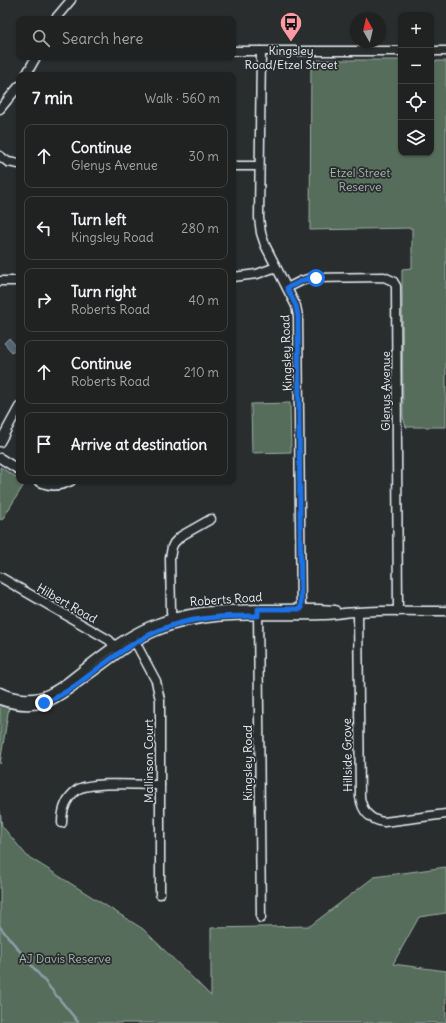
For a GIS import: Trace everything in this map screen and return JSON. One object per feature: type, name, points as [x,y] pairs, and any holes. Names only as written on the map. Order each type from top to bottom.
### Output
[{"type":"street","points":[[57,16],[70,0]]},
{"type":"street","points":[[236,50],[398,51]]},
{"type":"street","name":"Kingsley Road","points":[[261,51],[259,166],[260,225],[265,245],[296,306],[298,316],[301,612]]},
{"type":"street","points":[[434,51],[446,51]]},
{"type":"street","points":[[28,72],[34,60]]},
{"type":"street","points":[[0,109],[16,90]]},
{"type":"street","points":[[0,156],[8,162],[16,163]]},
{"type":"street","points":[[236,166],[259,166]]},
{"type":"street","points":[[236,277],[257,274],[276,267]]},
{"type":"street","name":"Glenys Avenue","points":[[287,288],[306,279],[384,276],[394,281],[396,286],[398,611]]},
{"type":"street","points":[[0,281],[16,281]]},
{"type":"street","points":[[0,442],[16,413]]},
{"type":"street","points":[[0,458],[16,468]]},
{"type":"street","points":[[45,484],[55,486],[61,484]]},
{"type":"street","points":[[172,621],[170,558],[172,547],[180,536],[210,520]]},
{"type":"street","name":"Hilbert Road","points":[[0,578],[104,637],[118,649]]},
{"type":"street","name":"Roberts Road","points":[[0,692],[22,698],[40,697],[50,694],[133,638],[152,633],[172,621],[234,616],[258,612],[301,612],[324,615],[358,612],[446,611]]},
{"type":"street","name":"Kingsley Road","points":[[258,612],[261,918]]},
{"type":"street","name":"Hillside Grove","points":[[358,612],[360,797],[362,806],[370,817],[379,822],[446,814]]},
{"type":"street","name":"Mallinson Court","points":[[133,638],[156,681],[159,694],[160,894]]},
{"type":"street","name":"Roberts Road","points":[[0,700],[24,705],[38,704],[49,701],[63,694],[118,649]]},
{"type":"street","points":[[62,823],[63,808],[77,789],[99,785],[160,785]]},
{"type":"green space","name":"Etzel Street Reserve","points":[[311,60],[398,60],[398,156],[434,156],[434,61],[446,61],[446,427],[406,427],[403,417],[402,269],[412,268],[412,228],[310,230]]},
{"type":"green space","points":[[290,403],[291,452],[252,453],[251,404]]},
{"type":"green space","points":[[0,467],[16,477],[16,484],[24,484],[2,520],[0,519]]},
{"type":"green space","points":[[0,704],[9,707],[0,764]]},
{"type":"green space","name":"AJ Davis Reserve","points":[[0,811],[2,826],[27,856],[143,929],[211,996],[211,928],[310,926],[374,877],[446,867],[446,913],[419,917],[393,964],[446,971],[446,1023],[0,1023]]},
{"type":"water","points":[[9,338],[16,346],[16,348],[12,352],[4,343]]},
{"type":"waterway","points":[[0,927],[79,1023]]},
{"type":"place","name":"Kingsley Road/Etzel Street","points":[[291,42]]},
{"type":"route","points":[[44,703],[63,694],[135,642],[166,627],[185,621],[216,616],[258,616],[258,609],[301,609],[298,316],[296,306],[287,288],[306,279],[316,278]]}]
